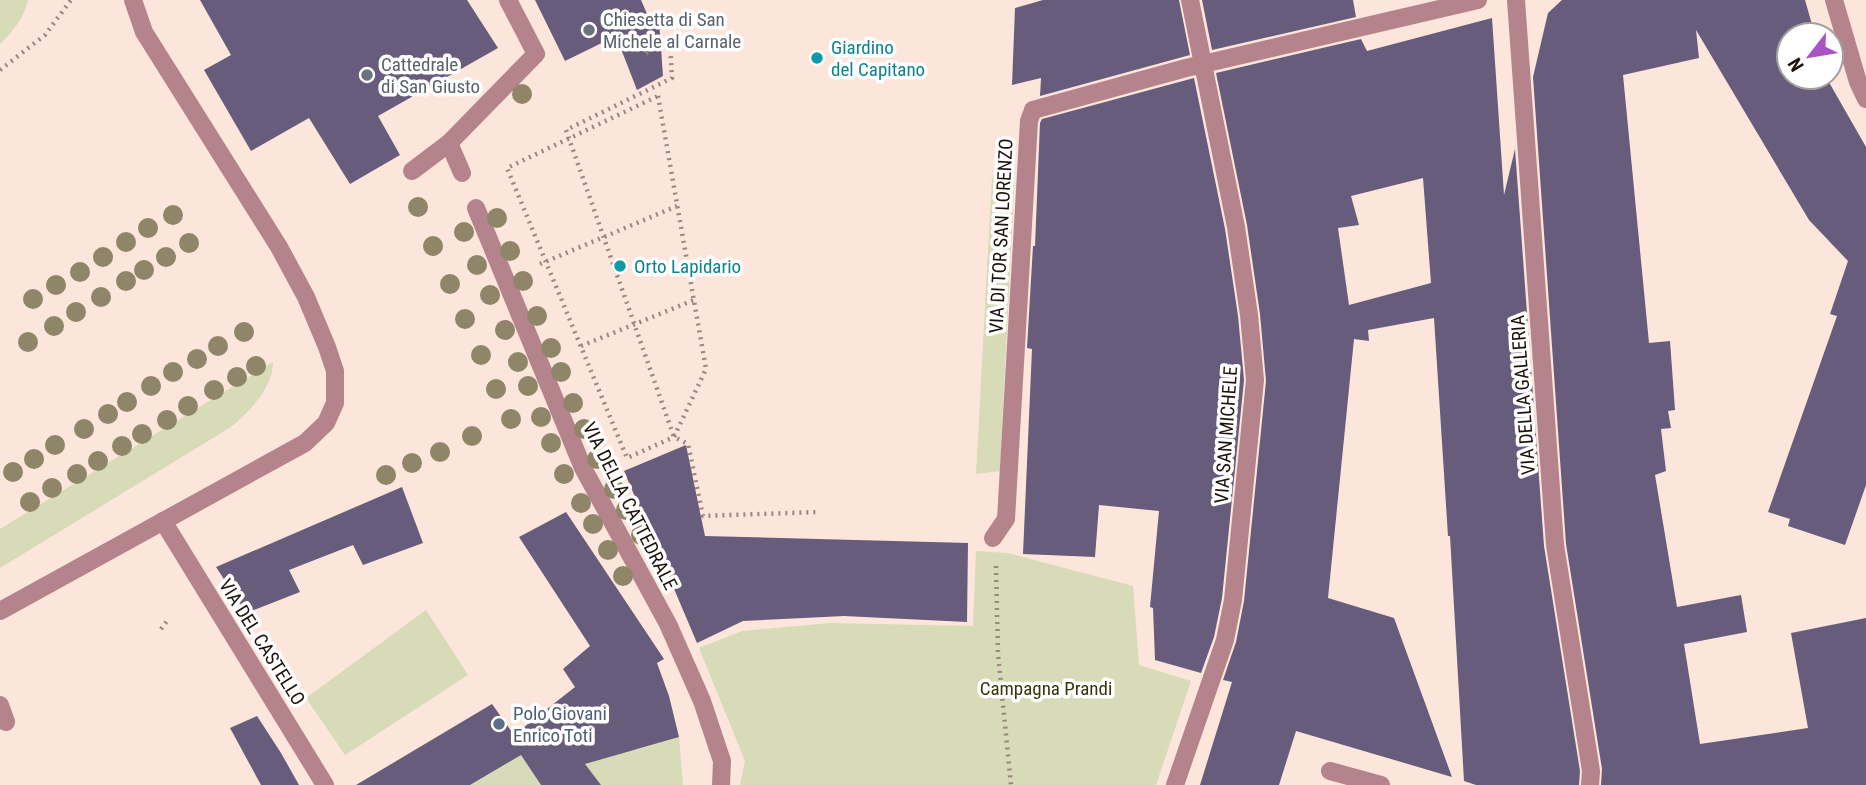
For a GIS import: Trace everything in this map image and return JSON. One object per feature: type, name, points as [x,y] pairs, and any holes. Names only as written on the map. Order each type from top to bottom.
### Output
[{"type":"street","points":[[0,611],[305,443],[326,423],[335,403],[335,371],[306,297],[279,247],[144,32],[133,0]]},
{"type":"street","points":[[412,171],[449,143],[536,54],[508,0]]},
{"type":"street","name":"VIA SAN MICHELE","points":[[1175,785],[1224,640],[1233,600],[1255,380],[1250,315],[1236,227],[1189,0]]},
{"type":"street","points":[[1203,64],[1478,0]]},
{"type":"street","name":"VIA DELLA GALLERIA","points":[[1516,0],[1555,545],[1591,771],[1590,785]]},
{"type":"street","points":[[1834,0],[1858,82],[1866,99]]},
{"type":"street","name":"VIA DI TOR SAN LORENZO","points":[[993,538],[1006,519],[1029,121],[1033,110],[1203,64]]},
{"type":"street","points":[[449,143],[461,173]]},
{"type":"street","name":"VIA DELLA CATTEDRALE","points":[[476,208],[583,468],[668,624],[702,701],[722,761],[721,785]]},
{"type":"street","name":"VIA DEL CASTELLO","points":[[163,521],[326,785]]},
{"type":"street","points":[[1330,771],[1381,785]]},
{"type":"path","points":[[0,70],[45,35],[71,0]]},
{"type":"path","points":[[646,53],[670,41],[672,78],[566,130],[674,437],[688,444],[703,516],[819,512]]},
{"type":"path","points":[[659,96],[706,369],[674,437],[627,458],[543,263],[507,168],[570,138],[659,96]]},
{"type":"path","points":[[543,263],[677,206]]},
{"type":"path","points":[[581,346],[694,300]]},
{"type":"path","points":[[996,565],[998,654],[1011,785]]},
{"type":"path","points":[[161,629],[169,618]]},
{"type":"green space","points":[[0,0],[28,0],[17,24],[0,44]]},
{"type":"green space","points":[[1015,166],[1000,471],[976,474],[992,178]]},
{"type":"green space","points":[[273,362],[272,372],[264,390],[252,407],[231,427],[0,568],[0,529]]},
{"type":"green space","name":"Campagna Prandi","points":[[976,551],[1007,553],[1133,586],[1139,665],[1191,681],[1156,785],[740,785],[745,761],[699,648],[742,631],[830,623],[973,626]]},
{"type":"green space","points":[[426,610],[468,675],[345,755],[306,698]]},
{"type":"green space","points":[[622,731],[636,750],[679,737],[683,785],[601,785],[581,760]]},
{"type":"green space","points":[[521,755],[541,785],[470,785]]},
{"type":"building","name":"Cattedrale di San Giusto","points":[[200,0],[467,0],[498,48],[378,116],[400,155],[350,184],[309,118],[251,151],[204,70],[231,55]]},
{"type":"building","name":"Chiesetta di San Michele al Carnale","points":[[535,0],[641,0],[651,23],[659,21],[663,76],[637,90],[616,36],[565,61]]},
{"type":"building","points":[[1043,0],[1179,0],[1190,55],[1040,96],[1041,78],[1012,85],[1015,8]]},
{"type":"building","points":[[1202,0],[1353,0],[1356,17],[1212,50]]},
{"type":"building","points":[[1562,0],[1805,0],[1811,21],[1775,21],[1775,91],[1834,91],[1866,147],[1866,485],[1845,545],[1788,526],[1790,519],[1768,512],[1837,316],[1830,314],[1848,261],[1809,220],[1696,30],[1699,58],[1623,75],[1649,343],[1670,341],[1675,410],[1668,411],[1671,428],[1661,429],[1666,471],[1655,475],[1677,607],[1741,595],[1747,632],[1684,644],[1700,744],[1808,728],[1791,633],[1866,618],[1866,785],[1601,785],[1602,769],[1566,544],[1533,77],[1548,13]]},
{"type":"building","points":[[1492,18],[1504,195],[1515,149],[1544,546],[1580,771],[1579,785],[1476,785],[1464,781],[1434,318],[1368,330],[1369,341],[1354,339],[1328,598],[1394,618],[1452,777],[1296,731],[1279,785],[1200,785],[1232,682],[1223,680],[1236,642],[1244,601],[1266,381],[1260,314],[1247,225],[1216,73],[1361,39],[1367,51]],"holes":[[[1423,178],[1431,283],[1349,305],[1338,228],[1359,225],[1351,196]]]},
{"type":"building","points":[[1194,78],[1225,229],[1244,380],[1222,598],[1214,637],[1201,673],[1155,660],[1153,608],[1150,607],[1159,511],[1099,505],[1095,557],[1023,554],[1032,349],[1027,348],[1035,246],[1040,123],[1042,119]]},
{"type":"building","points":[[686,445],[705,536],[968,543],[967,622],[844,616],[743,621],[697,643],[624,471]]},
{"type":"building","points":[[402,487],[423,543],[363,565],[353,545],[289,570],[300,592],[246,613],[216,567]]},
{"type":"building","points":[[566,512],[664,659],[657,663],[679,737],[585,764],[601,785],[541,785],[521,755],[470,785],[356,785],[492,704],[514,735],[575,687],[563,669],[590,646],[519,537]]},
{"type":"building","points":[[257,716],[299,785],[261,785],[230,728]]},
{"type":"place","name":"Chiesetta di San Michele al Carnale","points":[[589,30]]},
{"type":"place","name":"Giardino del Capitano","points":[[817,58]]},
{"type":"place","name":"Cattedrale di San Giusto","points":[[367,75]]},
{"type":"place","name":"Orto Lapidario","points":[[620,266]]},
{"type":"place","name":"Polo Giovani Enrico Toti","points":[[499,724]]}]
